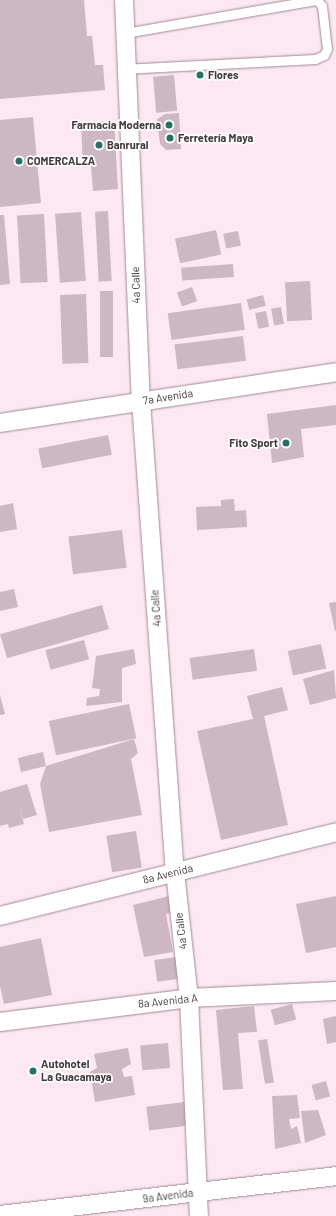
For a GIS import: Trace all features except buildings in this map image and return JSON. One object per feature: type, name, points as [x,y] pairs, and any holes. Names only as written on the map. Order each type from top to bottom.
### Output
[{"type":"street","name":"4a Calle","points":[[124,0],[141,401],[175,872],[189,998],[199,1216]]},
{"type":"street","name":"7a Avenida","points":[[0,423],[336,372]]},
{"type":"street","name":"8a Avenida","points":[[0,916],[336,832]]},
{"type":"street","name":"8a Avenida A","points":[[0,1022],[189,998],[336,991]]},
{"type":"street","name":"9a Avenida","points":[[0,1215],[336,1176]]},
{"type":"lane","points":[[125,33],[317,0],[322,6],[327,49],[324,55],[315,59],[127,69]]},
{"type":"place","name":"Flores","points":[[200,75]]},
{"type":"place","name":"Farmacia Moderna","points":[[169,125]]},
{"type":"place","name":"Ferretería Maya","points":[[170,138]]},
{"type":"place","name":"Banrural","points":[[99,145]]},
{"type":"place","name":"COMERCALZA","points":[[19,161]]},
{"type":"place","name":"Fito Sport","points":[[286,443]]},
{"type":"place","name":"Autohotel La Guacamaya","points":[[33,1071]]}]
